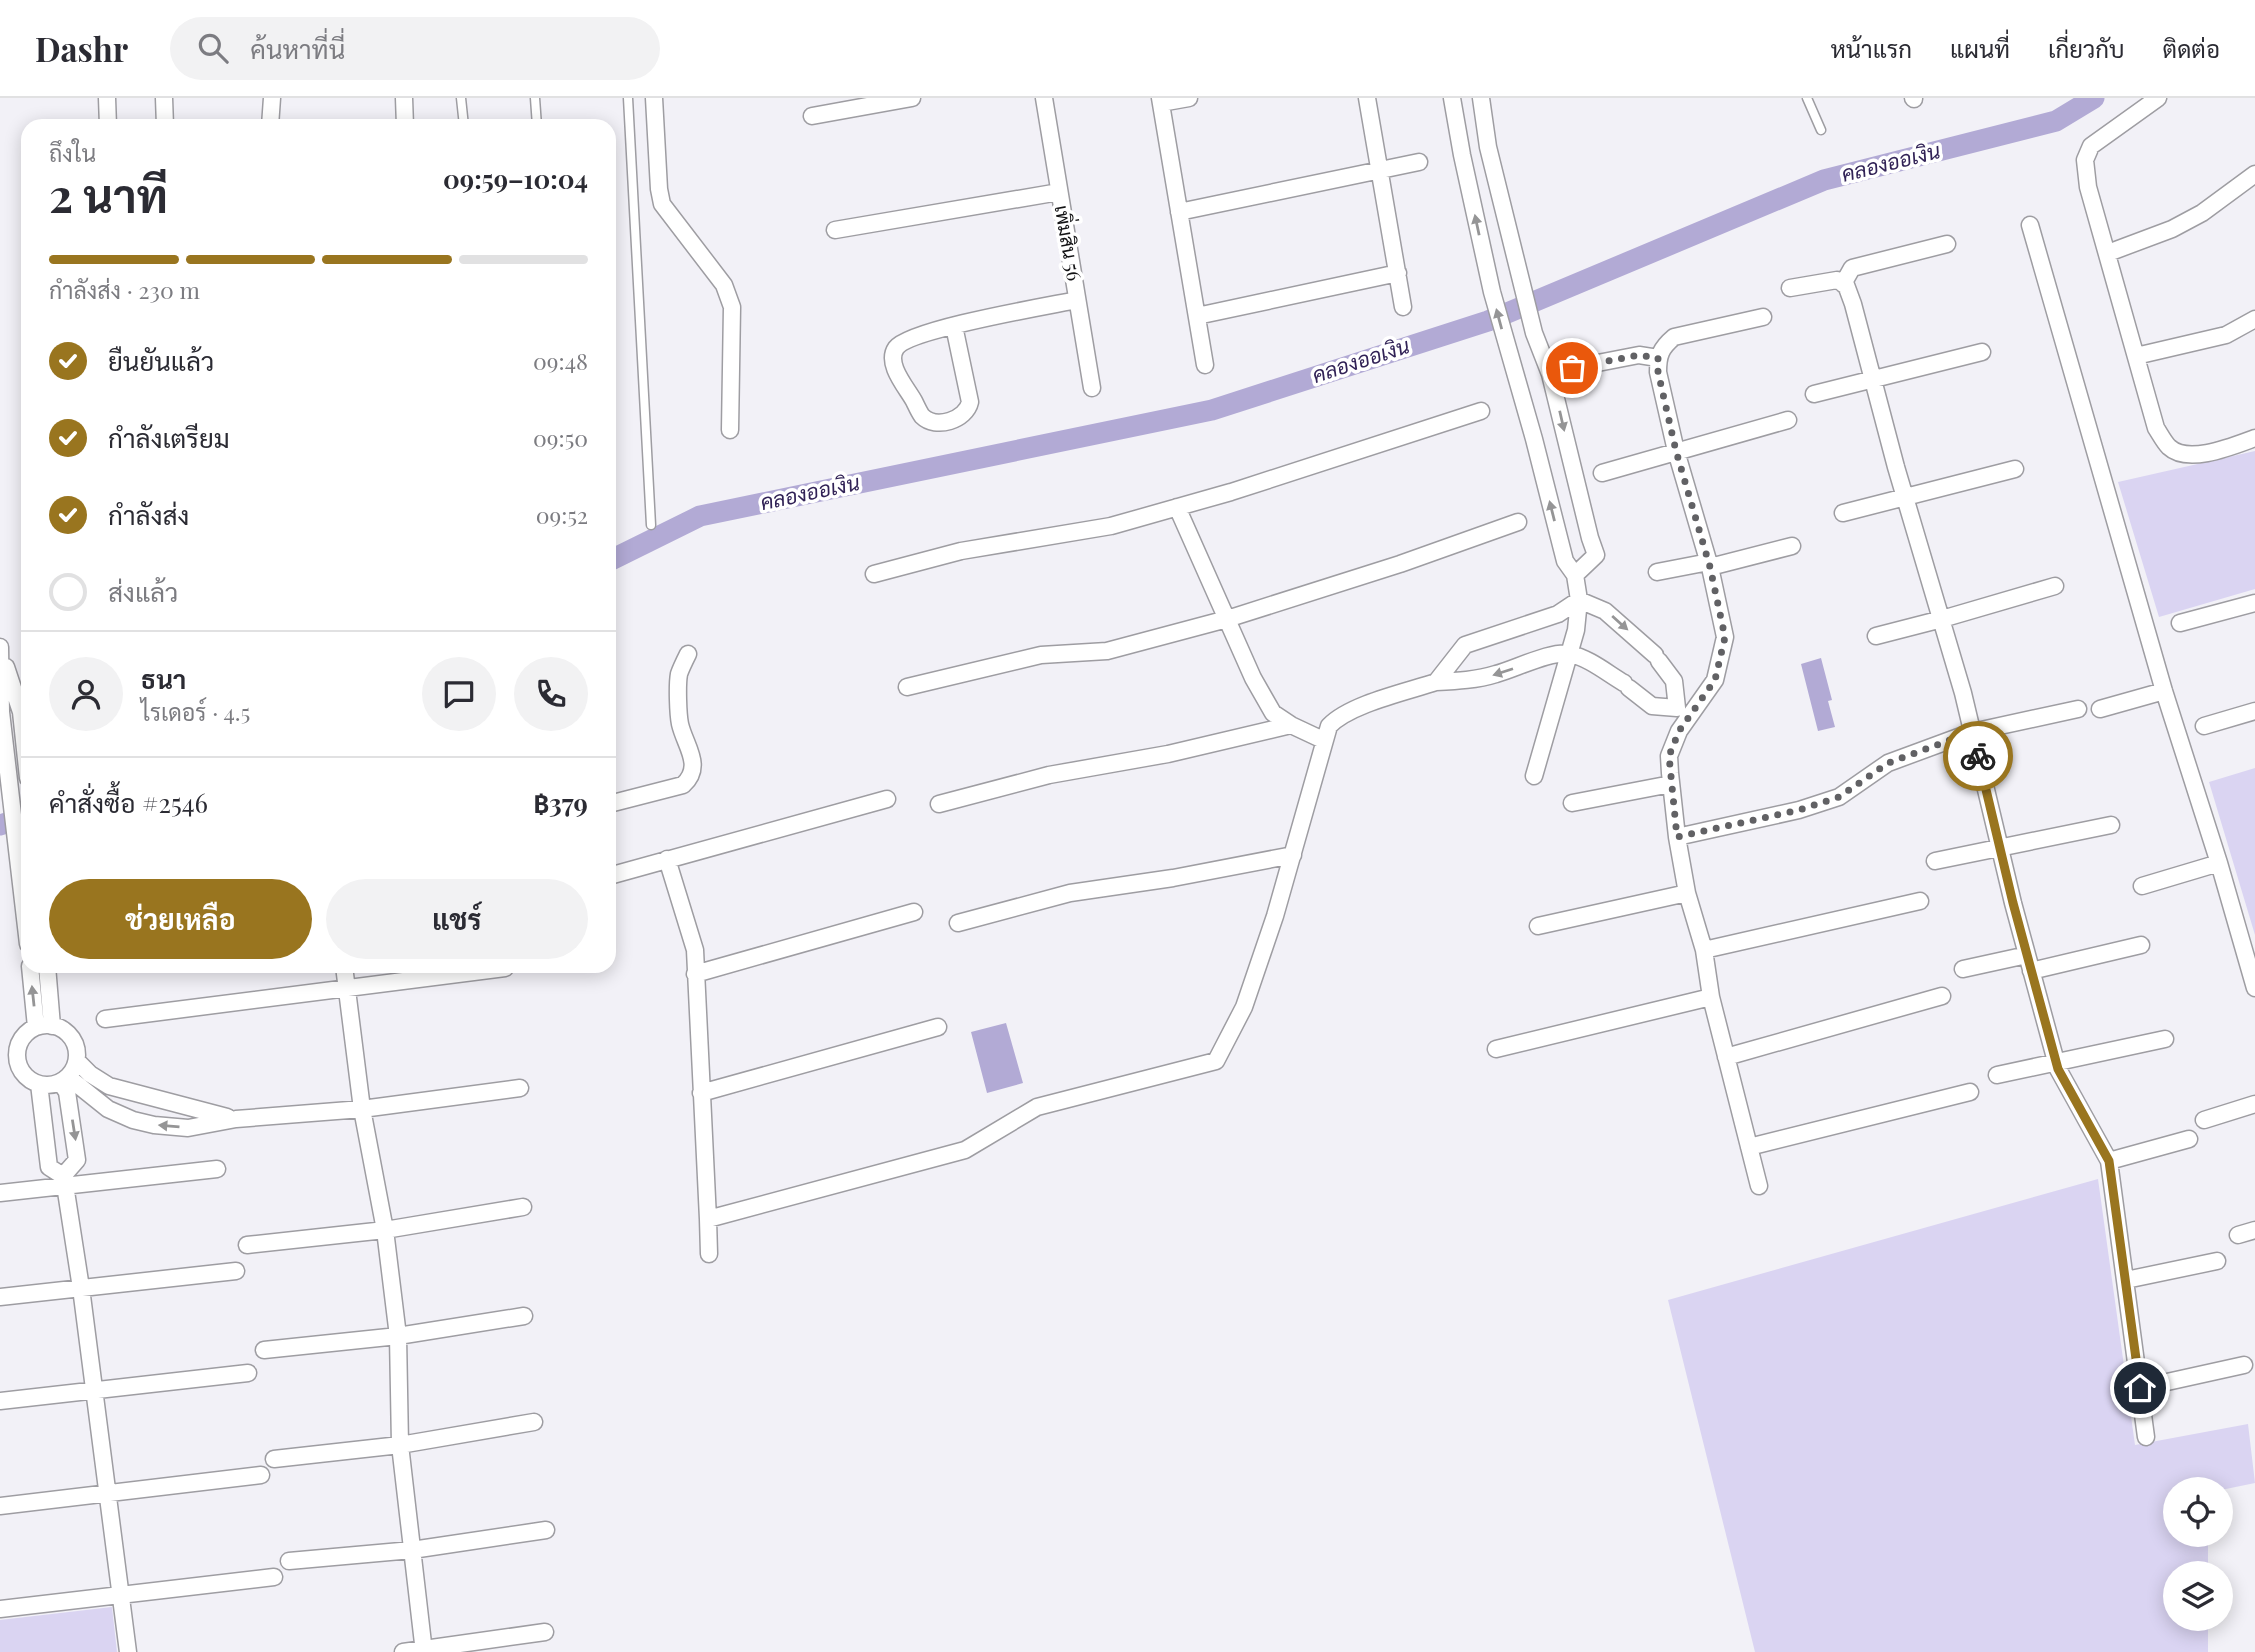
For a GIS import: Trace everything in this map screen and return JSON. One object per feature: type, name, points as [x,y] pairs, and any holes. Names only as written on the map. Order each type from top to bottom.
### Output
[{"type":"street","points":[[107,98],[108,119]]},
{"type":"street","points":[[164,98],[165,119]]},
{"type":"street","points":[[270,119],[272,98]]},
{"type":"street","points":[[404,98],[405,119]]},
{"type":"street","points":[[654,98],[662,204],[724,285],[732,307],[730,430]]},
{"type":"street","points":[[812,116],[912,98]]},
{"type":"street","name":"เพิ่มสิน 56","points":[[1044,98],[1092,388]]},
{"type":"street","points":[[1189,98],[1160,101],[1205,365]]},
{"type":"street","points":[[1367,98],[1404,307]]},
{"type":"street","points":[[1452,98],[1492,292],[1565,561],[1575,575],[1579,600],[1576,630],[1534,776]]},
{"type":"street","points":[[1481,98],[1488,147],[1534,333],[1550,374],[1596,555],[1575,575]]},
{"type":"street","points":[[2158,98],[2091,146],[2085,160],[2088,187],[2156,428],[2169,447],[2181,454],[2200,455],[2255,438]]},
{"type":"street","points":[[1179,212],[1419,162]]},
{"type":"street","points":[[2108,253],[2172,229],[2202,213],[2255,174]]},
{"type":"street","points":[[835,230],[1059,192]]},
{"type":"street","points":[[2030,225],[2164,691],[2219,863],[2255,988]]},
{"type":"street","points":[[1843,284],[1852,268],[1947,244]]},
{"type":"street","points":[[1197,316],[1398,272]]},
{"type":"street","points":[[1790,288],[1837,280],[1846,285],[1853,304],[1872,379],[1942,619],[2056,1062],[2109,1161],[2146,1437]]},
{"type":"street","points":[[954,326],[970,402],[961,417],[943,422],[922,416],[897,372],[893,360],[896,348],[911,337],[954,326],[1077,300]]},
{"type":"street","points":[[1683,712],[1715,680],[1725,637],[1710,565],[1676,451],[1658,372],[1658,358],[1663,346],[1674,337],[1763,317]]},
{"type":"street","points":[[2136,356],[2226,335],[2255,319]]},
{"type":"street","points":[[1814,394],[1982,352]]},
{"type":"street","points":[[1572,368],[1639,355],[1658,358]]},
{"type":"street","points":[[874,574],[961,551],[1111,526],[1231,492],[1481,411]]},
{"type":"street","points":[[1602,473],[1788,420]]},
{"type":"street","points":[[1843,513],[2015,469]]},
{"type":"street","points":[[1177,507],[1253,678],[1273,713],[1323,740]]},
{"type":"street","points":[[906,687],[1041,655],[1107,651],[1227,619],[1400,564],[1518,522]]},
{"type":"street","points":[[1657,572],[1710,565],[1792,546]]},
{"type":"street","points":[[1876,635],[2055,586]]},
{"type":"street","points":[[1579,600],[1605,611],[1657,658],[1674,681],[1683,712],[1669,756],[1677,837],[1711,997],[1759,1186]]},
{"type":"street","points":[[1436,682],[1465,645],[1558,614],[1579,600]]},
{"type":"street","points":[[2180,623],[2255,603]]},
{"type":"street","points":[[0,647],[21,712]]},
{"type":"street","points":[[1,653],[1,712],[21,886]]},
{"type":"street","points":[[708,1219],[965,1150],[1037,1107],[1216,1061],[1244,1007],[1293,855],[1323,740],[1329,726],[1338,716],[1436,682],[1486,677],[1569,653],[1594,664],[1652,706],[1683,712]]},
{"type":"street","points":[[616,802],[683,785],[691,778],[691,751],[680,723],[679,676],[688,654]]},
{"type":"street","points":[[2100,709],[2164,691]]},
{"type":"street","points":[[1677,837],[1799,810],[1839,797],[1888,763],[1972,732],[2078,709]]},
{"type":"street","points":[[2203,726],[2255,711]]},
{"type":"street","points":[[939,804],[1049,775],[1168,754],[1291,725]]},
{"type":"street","points":[[1572,803],[1671,784]]},
{"type":"street","points":[[616,874],[887,799]]},
{"type":"street","points":[[1935,862],[2111,825]]},
{"type":"street","points":[[958,923],[1070,893],[1173,878],[1293,855]]},
{"type":"street","points":[[667,859],[695,950],[709,1254]]},
{"type":"street","points":[[2143,886],[2219,863]]},
{"type":"street","points":[[1538,926],[1687,893]]},
{"type":"street","points":[[1703,950],[1920,901]]},
{"type":"street","points":[[695,974],[914,912]]},
{"type":"street","points":[[2031,971],[2141,945]]},
{"type":"street","points":[[1963,969],[2027,954]]},
{"type":"street","points":[[32,973],[44,1026]]},
{"type":"street","points":[[44,1026],[47,973]]},
{"type":"street","points":[[345,973],[362,1109],[385,1230],[398,1336],[400,1445],[424,1650]]},
{"type":"street","points":[[105,1018],[469,973]]},
{"type":"street","points":[[1726,1058],[1942,996]]},
{"type":"street","points":[[1496,1049],[1711,997]]},
{"type":"street","points":[[77,1061],[64,1079],[48,1085],[39,1084],[25,1076],[19,1068],[18,1047],[22,1038],[44,1026],[69,1034],[74,1042],[77,1061],[90,1074],[109,1086],[236,1119]]},
{"type":"street","points":[[701,1093],[938,1027]]},
{"type":"street","points":[[1997,1075],[2165,1039]]},
{"type":"street","points":[[64,1079],[108,1109],[133,1120],[188,1128],[236,1119],[362,1109],[520,1088]]},
{"type":"street","points":[[64,1079],[77,1160],[64,1180]]},
{"type":"street","points":[[39,1084],[49,1167],[64,1180],[81,1288],[128,1652]]},
{"type":"street","points":[[1749,1147],[1970,1092]]},
{"type":"street","points":[[2203,1120],[2255,1104]]},
{"type":"street","points":[[2109,1161],[2189,1139]]},
{"type":"street","points":[[0,1193],[64,1180],[217,1169]]},
{"type":"street","points":[[247,1245],[385,1230],[523,1207]]},
{"type":"street","points":[[2238,1235],[2255,1230]]},
{"type":"street","points":[[2126,1280],[2217,1261]]},
{"type":"street","points":[[0,1297],[236,1271]]},
{"type":"street","points":[[264,1350],[398,1336],[524,1316]]},
{"type":"street","points":[[2140,1388],[2244,1365]]},
{"type":"street","points":[[0,1401],[248,1373]]},
{"type":"street","points":[[274,1459],[400,1445],[534,1422]]},
{"type":"street","points":[[0,1506],[261,1475]]},
{"type":"street","points":[[289,1561],[412,1550],[546,1530]]},
{"type":"street","points":[[0,1609],[274,1577]]},
{"type":"street","points":[[402,1652],[545,1632]]},
{"type":"lane","points":[[461,98],[463,119]]},
{"type":"lane","points":[[535,98],[536,119]]},
{"type":"lane","points":[[628,98],[651,525]]},
{"type":"lane","points":[[1807,98],[1821,130]]},
{"type":"shaded area","points":[[2255,451],[2255,589],[2159,617],[2118,482]]},
{"type":"shaded area","points":[[1821,658],[1832,700],[1828,701],[1835,727],[1818,731],[1801,664]]},
{"type":"shaded area","points":[[2255,768],[2255,935],[2209,782]]},
{"type":"shaded area","points":[[1006,1023],[1023,1083],[987,1093],[971,1032]]},
{"type":"shaded area","points":[[2098,1179],[2135,1445],[2248,1424],[2255,1483],[2233,1488],[2233,1477],[2163,1477],[2163,1547],[2208,1547],[2208,1561],[2163,1561],[2163,1631],[2208,1631],[2208,1652],[1755,1652],[1668,1300]]},
{"type":"shaded area","points":[[112,1607],[117,1652],[0,1652],[0,1620]]},
{"type":"waterway","name":"คลองออเงิน","points":[[616,558],[700,516],[1212,410],[1488,321],[1824,180],[2056,121],[2094,98]]},
{"type":"waterway","name":"คลองออเงิน","points":[[0,825],[21,818]]},
{"type":"way so far","points":[[1572,368],[1639,355],[1658,358],[1658,372],[1676,451],[1710,567],[1725,637],[1715,680],[1679,731],[1669,756],[1677,837],[1799,810],[1839,797],[1888,763],[1972,732],[1978,756]]},
{"type":"route","points":[[1978,756],[2013,903],[2058,1069],[2109,1161],[2140,1388]]}]
